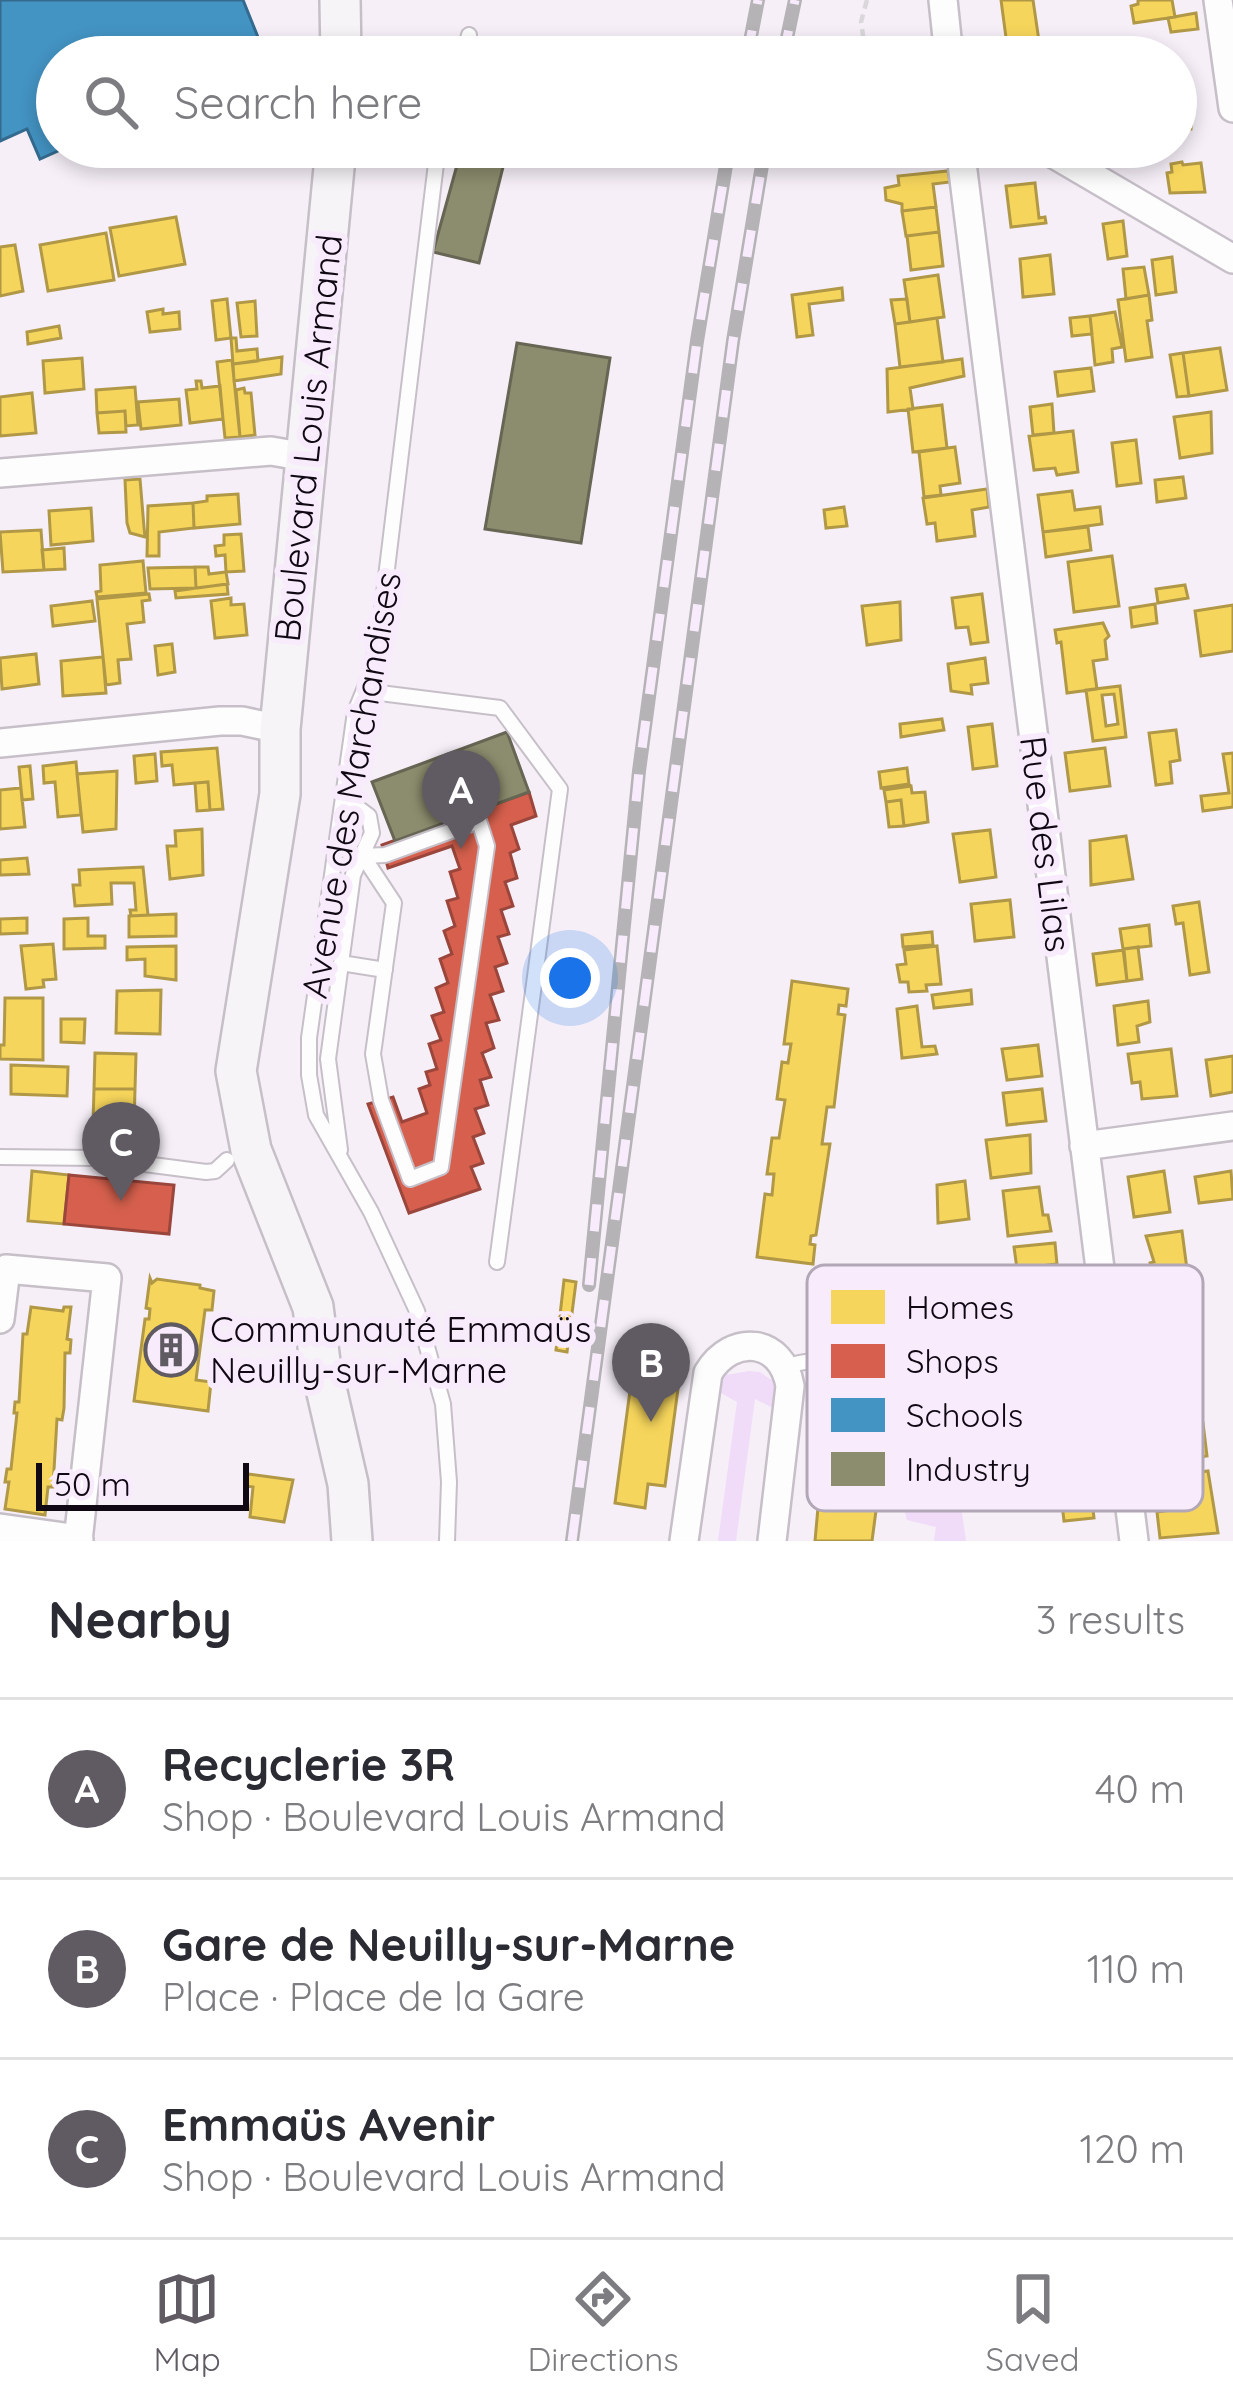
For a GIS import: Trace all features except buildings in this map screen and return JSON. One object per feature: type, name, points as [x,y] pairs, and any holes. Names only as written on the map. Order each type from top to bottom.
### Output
[{"type":"main road","points":[[340,0],[340,36]]},
{"type":"main road","name":"Boulevard Louis Armand","points":[[334,168],[280,729],[280,794],[236,1072],[251,1150],[314,1307],[320,1362],[348,1484],[352,1541]]},
{"type":"main road","name":"Boulevard Louis Armand","points":[[280,729],[255,787],[216,1014],[212,1085],[227,1160],[291,1316],[320,1362]]},
{"type":"street","points":[[943,0],[947,36]]},
{"type":"street","points":[[1218,0],[1233,109]]},
{"type":"street","name":"Rue des Lilas","points":[[964,168],[1099,1265]]},
{"type":"street","points":[[1077,168],[1233,260]]},
{"type":"street","points":[[0,473],[271,452],[306,457]]},
{"type":"street","points":[[0,743],[220,721],[280,729]]},
{"type":"street","points":[[1084,1146],[1233,1126]]},
{"type":"street","points":[[0,1319],[6,1269],[107,1279],[78,1540],[0,1528]]},
{"type":"street","points":[[684,1541],[708,1373],[716,1358],[747,1346],[766,1349],[787,1366],[790,1399],[772,1541]]},
{"type":"street","name":"Rue des Lilas","points":[[1130,1511],[1134,1541]]},
{"type":"lane","name":"Avenue des Marchandises","points":[[435,168],[379,635],[355,712],[309,1057],[316,1114],[371,1212],[417,1311],[443,1403],[449,1482],[447,1541]]},
{"type":"lane","points":[[364,691],[500,708],[560,789],[496,1262]]},
{"type":"lane","points":[[342,806],[357,807],[369,816],[372,833],[353,875],[328,1059],[342,1160]]},
{"type":"lane","points":[[479,821],[488,846],[442,1167],[410,1179],[381,1100],[374,1054],[394,903],[363,856],[385,855],[479,821]]},
{"type":"lane","points":[[341,963],[385,970]]},
{"type":"lane","points":[[0,1157],[99,1158],[206,1172],[214,1172],[227,1160]]},
{"type":"lane","points":[[787,1366],[807,1363]]},
{"type":"path","points":[[863,36],[867,0]]},
{"type":"shaded area","points":[[760,1372],[780,1386],[781,1412],[755,1399],[736,1541],[718,1541],[737,1402],[714,1389],[726,1375]]},
{"type":"shaded area","points":[[905,1511],[962,1511],[966,1541],[934,1541],[936,1527],[907,1520]]},
{"type":"railway","points":[[751,36],[758,0]]},
{"type":"railway","points":[[787,36],[795,0]]},
{"type":"railway","points":[[589,1285],[639,771],[697,341],[726,168]]},
{"type":"railway","points":[[572,1541],[733,341],[762,168]]},
{"type":"place","name":"Recyclerie 3R","points":[[461,849]]},
{"type":"place","name":"Emmaüs Avenir","points":[[121,1201]]},
{"type":"place","name":"Communauté Emmaüs Neuilly-sur-Marne","points":[[171,1350]]},
{"type":"place","name":"Gare de Neuilly-sur-Marne","points":[[651,1422]]}]
